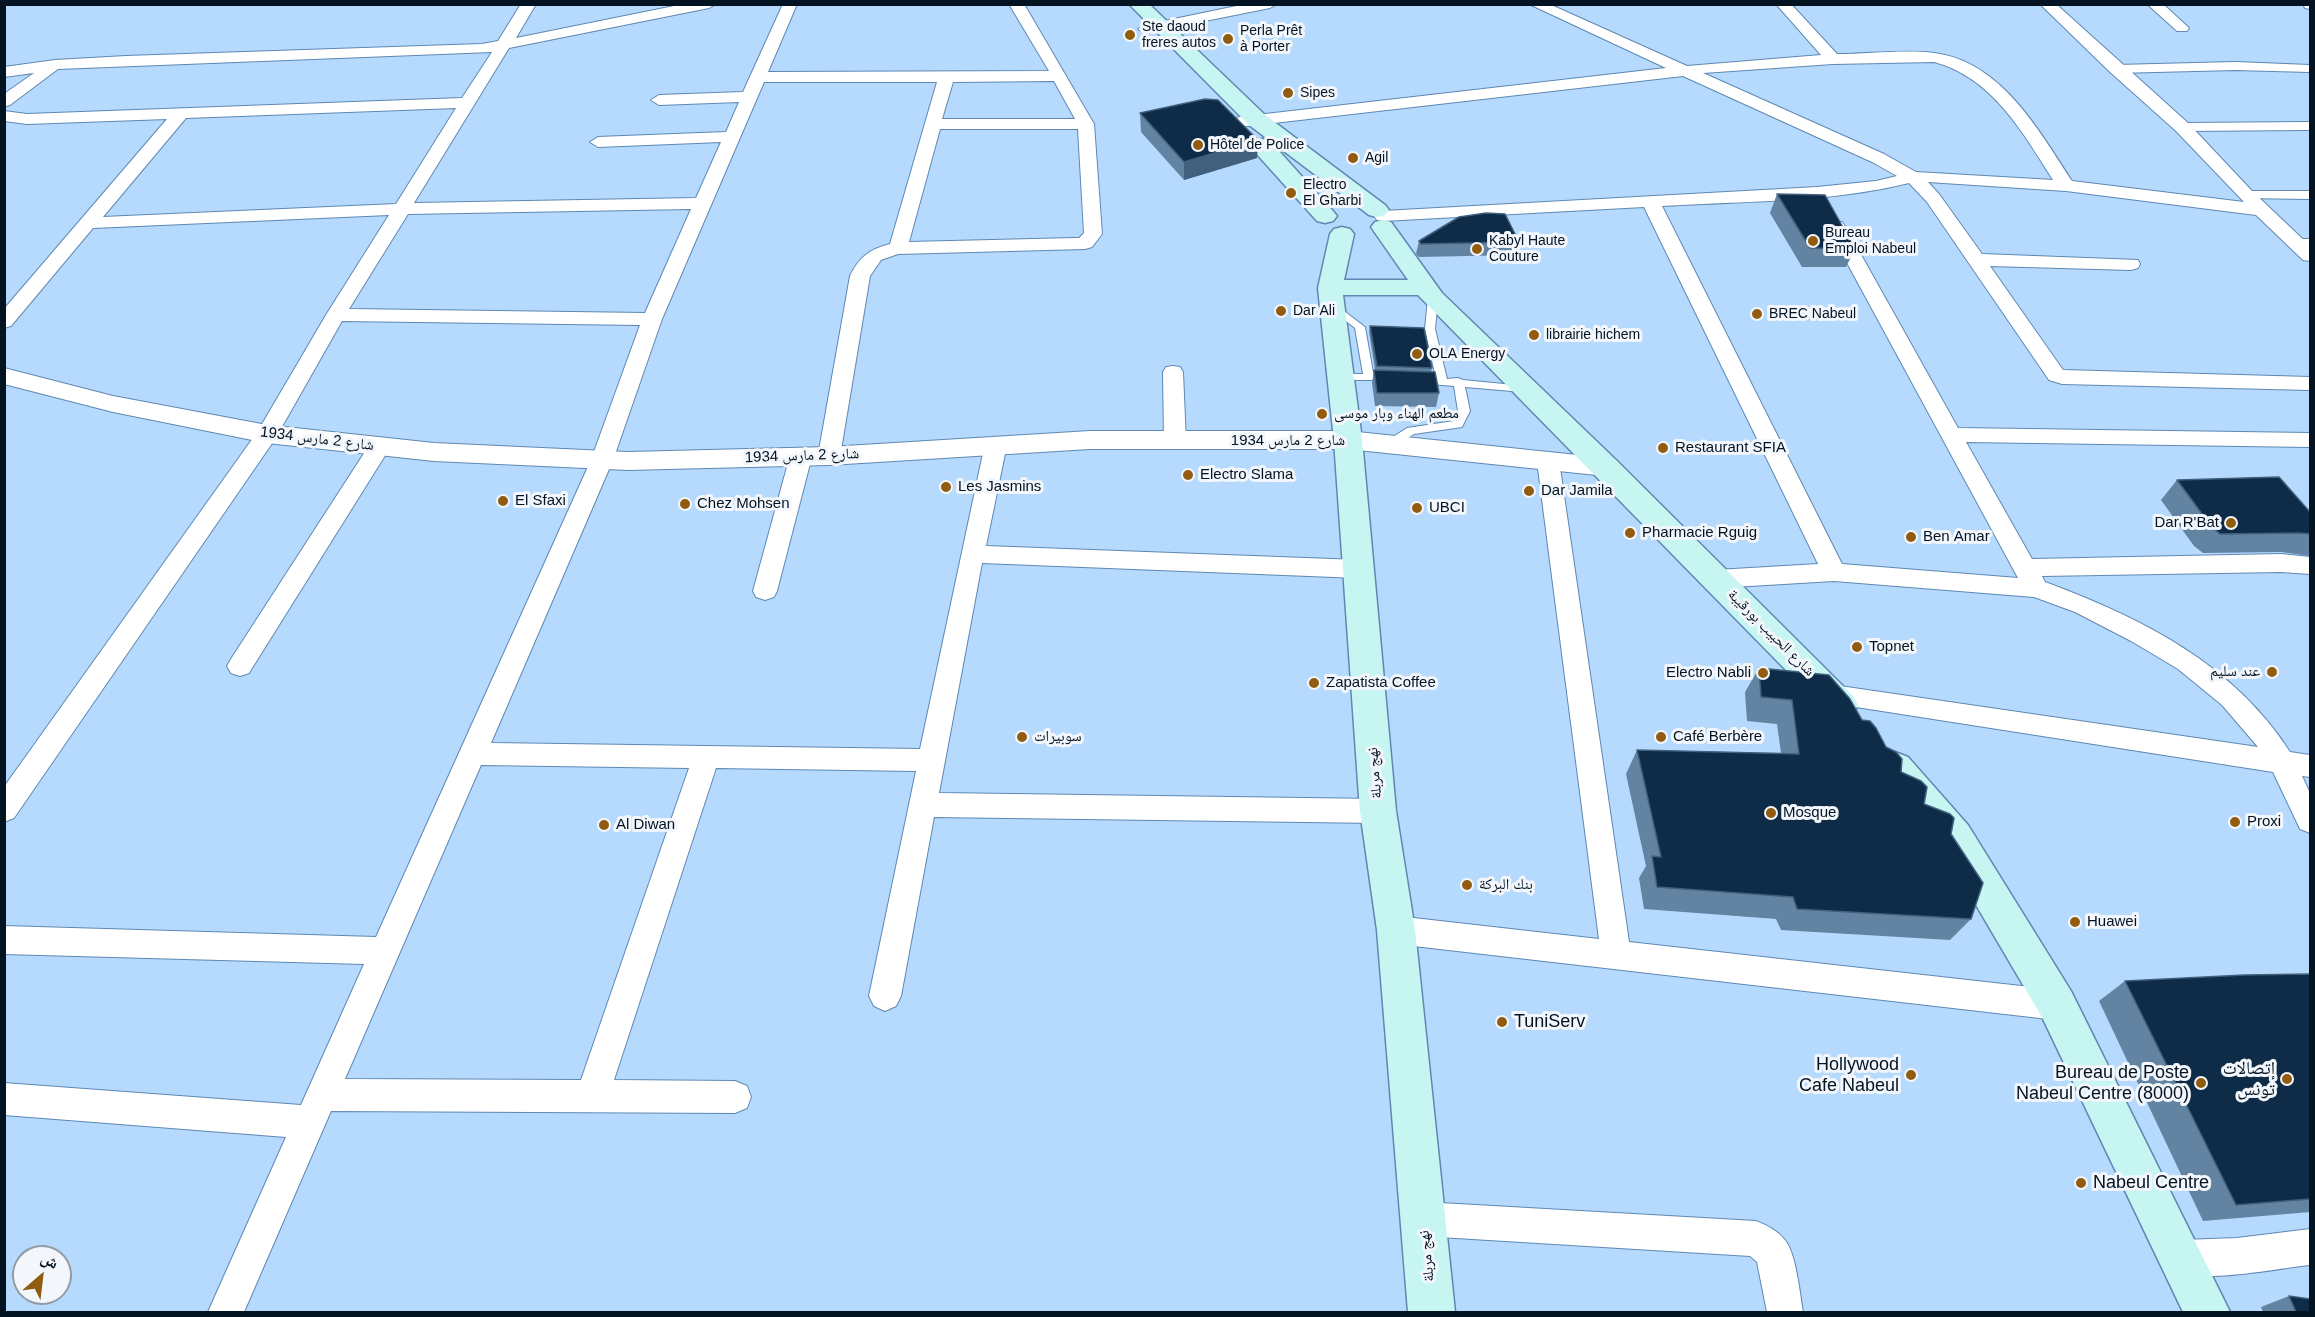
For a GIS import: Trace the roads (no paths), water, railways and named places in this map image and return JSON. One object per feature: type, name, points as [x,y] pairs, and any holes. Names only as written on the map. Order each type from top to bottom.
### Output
[{"type":"main road","points":[[1120,4],[1152,27],[1248,121],[1281,165],[1334,225],[1362,236],[1377,232],[1381,218],[1368,206],[1346,204],[1336,206],[1334,225]]},
{"type":"main road","points":[[1138,4],[1152,27]]},
{"type":"main road","name":"شارع الحبيب بورقيبة","points":[[1248,121],[1381,218],[1426,311],[1526,389],[1606,467],[1833,695],[1954,836],[2057,1005],[2207,1312]]},
{"type":"main road","name":"نهج مربلة","points":[[1334,225],[1331,297],[1363,378],[1348,440],[1378,811],[1396,930],[1432,1312]]},
{"type":"main road","points":[[1331,297],[1426,311]]},
{"type":"street","points":[[4,810],[267,434],[400,209],[529,4]]},
{"type":"street","points":[[4,72],[55,65],[457,51],[502,45],[709,4]]},
{"type":"street","points":[[226,1312],[602,460],[652,319],[790,4]]},
{"type":"street","points":[[830,456],[860,276],[866,262],[874,254],[898,248],[1076,244],[1089,240],[1093,234],[1086,124],[1016,4]]},
{"type":"street","points":[[1152,27],[1270,4]]},
{"type":"street","points":[[1536,4],[1878,158],[1913,177],[1934,198],[2056,375],[2062,378],[2310,383]]},
{"type":"street","points":[[1783,4],[1833,59]]},
{"type":"street","points":[[2047,4],[2182,127],[2261,210],[2304,243],[2310,256]]},
{"type":"street","points":[[2154,4],[2182,28]]},
{"type":"street","points":[[1248,121],[1728,66],[1833,59],[1934,57],[1957,63],[1983,81],[2017,111],[2066,186]]},
{"type":"street","points":[[4,102],[55,65]]},
{"type":"street","points":[[2116,69],[2235,66],[2310,69]]},
{"type":"street","points":[[659,100],[753,87],[946,77],[1059,76]]},
{"type":"street","points":[[898,248],[946,77]]},
{"type":"street","points":[[4,116],[27,119],[466,103]]},
{"type":"street","points":[[4,322],[182,112]]},
{"type":"street","points":[[934,124],[1086,124]]},
{"type":"street","points":[[2182,127],[2310,126]]},
{"type":"street","points":[[598,142],[732,137]]},
{"type":"street","points":[[1381,218],[1650,200],[1817,192],[1876,186],[1913,177],[2066,186],[2261,210]]},
{"type":"street","points":[[1817,192],[2031,578],[2140,634],[2187,662],[2231,698],[2265,735],[2282,762],[2310,821]]},
{"type":"street","points":[[2246,195],[2310,195]]},
{"type":"street","points":[[1650,200],[1834,572]]},
{"type":"street","points":[[89,223],[400,209],[703,203]]},
{"type":"street","points":[[1977,260],[2131,264]]},
{"type":"street","points":[[336,315],[652,319]]},
{"type":"street","points":[[1173,372],[1175,442]]},
{"type":"street","name":"شارع 2 مارس 1934","points":[[4,376],[113,404],[267,434],[434,452],[602,460],[830,456],[1090,440],[1175,442],[1348,440],[1606,467]]},
{"type":"street","points":[[1951,435],[2310,440]]},
{"type":"street","points":[[885,996],[972,554],[996,444]]},
{"type":"street","points":[[240,666],[380,446]]},
{"type":"street","points":[[765,591],[801,456]]},
{"type":"street","points":[[1548,460],[1616,955]]},
{"type":"street","points":[[972,554],[1359,569]]},
{"type":"street","points":[[1716,579],[1834,572],[2031,578],[2281,563],[2310,565]]},
{"type":"street","points":[[1833,695],[2310,766]]},
{"type":"street","points":[[472,754],[932,760]]},
{"type":"street","points":[[592,1096],[706,757]]},
{"type":"street","points":[[923,805],[1378,811]]},
{"type":"street","points":[[1396,930],[2057,1005]]},
{"type":"street","points":[[4,940],[385,951]]},
{"type":"street","points":[[4,1099],[316,1109],[592,1096],[735,1097]]},
{"type":"street","points":[[1423,1219],[1756,1239],[1773,1252],[1785,1312]]},
{"type":"street","points":[[2181,1258],[2237,1256],[2310,1247]]},
{"type":"lane","points":[[1331,297],[1366,328],[1363,378]]},
{"type":"lane","points":[[1426,311],[1442,380]]},
{"type":"lane","points":[[1411,379],[1458,381],[1526,389]]},
{"type":"lane","points":[[1389,445],[1411,431],[1458,424],[1464,411],[1458,381]]},
{"type":"place","name":"Ste daoud freres autos","points":[[1130,35]]},
{"type":"place","name":"Perla Prêt à Porter","points":[[1228,39]]},
{"type":"place","name":"Sipes","points":[[1288,93]]},
{"type":"place","name":"Hôtel de Police","points":[[1198,145]]},
{"type":"place","name":"Agil","points":[[1353,158]]},
{"type":"place","name":"Electro El Gharbi","points":[[1291,193]]},
{"type":"place","name":"Bureau Emploi Nabeul","points":[[1813,241]]},
{"type":"place","name":"Kabyl Haute Couture","points":[[1477,249]]},
{"type":"place","name":"Dar Ali","points":[[1281,311]]},
{"type":"place","name":"BREC Nabeul","points":[[1757,314]]},
{"type":"place","name":"librairie hichem","points":[[1534,335]]},
{"type":"place","name":"OLA Energy","points":[[1417,354]]},
{"type":"place","name":"مطعم الهناء وبار موسى","points":[[1322,414]]},
{"type":"place","name":"Restaurant SFIA","points":[[1663,448]]},
{"type":"place","name":"Electro Slama","points":[[1188,475]]},
{"type":"place","name":"Les Jasmins","points":[[946,487]]},
{"type":"place","name":"Dar Jamila","points":[[1529,491]]},
{"type":"place","name":"El Sfaxi","points":[[503,501]]},
{"type":"place","name":"Chez Mohsen","points":[[685,504]]},
{"type":"place","name":"UBCI","points":[[1417,508]]},
{"type":"place","name":"Dar R'Bat","points":[[2231,523]]},
{"type":"place","name":"Pharmacie Rguig","points":[[1630,533]]},
{"type":"place","name":"Ben Amar","points":[[1911,537]]},
{"type":"place","name":"Topnet","points":[[1857,647]]},
{"type":"place","name":"عند سليم","points":[[2272,672]]},
{"type":"place","name":"Electro Nabli","points":[[1763,673]]},
{"type":"place","name":"Zapatista Coffee","points":[[1314,683]]},
{"type":"place","name":"سوبيرات","points":[[1022,737]]},
{"type":"place","name":"Café Berbère","points":[[1661,737]]},
{"type":"place","name":"Mosque","points":[[1771,813]]},
{"type":"place","name":"Proxi","points":[[2235,822]]},
{"type":"place","name":"Al Diwan","points":[[604,825]]},
{"type":"place","name":"بنك البركة","points":[[1467,885]]},
{"type":"place","name":"Huawei","points":[[2075,922]]},
{"type":"place","name":"TuniServ","points":[[1502,1022]]},
{"type":"place","name":"Hollywood Cafe Nabeul","points":[[1911,1075]]},
{"type":"place","name":"إتصالات تونس","points":[[2287,1079]]},
{"type":"place","name":"Bureau de Poste Nabeul Centre (8000)","points":[[2201,1083]]},
{"type":"place","name":"Nabeul Centre","points":[[2081,1183]]}]
